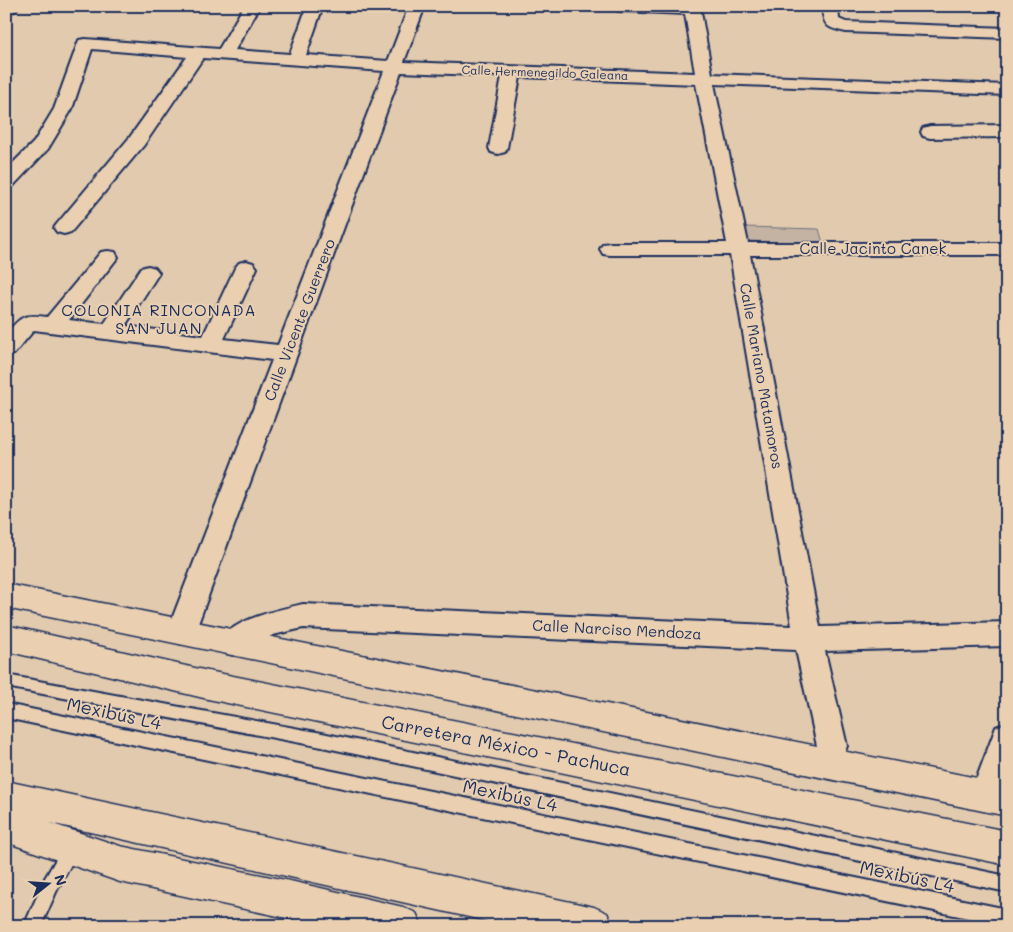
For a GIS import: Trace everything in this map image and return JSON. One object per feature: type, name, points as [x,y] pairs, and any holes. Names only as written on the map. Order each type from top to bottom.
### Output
[{"type":"highway","points":[[6,596],[997,798]]},
{"type":"highway","name":"Carretera México - Pachuca","points":[[6,638],[208,685],[1007,848]]},
{"type":"highway","points":[[6,797],[594,926]]},
{"type":"highway","points":[[6,824],[120,864],[301,917],[403,926]]},
{"type":"street","points":[[224,54],[252,6]]},
{"type":"street","points":[[296,60],[315,6]]},
{"type":"street","name":"Calle Vicente Guerrero","points":[[181,632],[417,6]]},
{"type":"street","points":[[619,6],[692,8]]},
{"type":"street","points":[[830,6],[831,20],[836,25],[846,27],[1007,33]]},
{"type":"street","name":"Calle Mariano Matamoros","points":[[692,8],[704,78],[739,250],[808,639],[832,746]]},
{"type":"street","name":"Calle Hermenegildo Galeana","points":[[6,182],[42,145],[63,109],[85,44],[395,67],[1007,90]]},
{"type":"street","points":[[64,228],[137,142],[199,52]]},
{"type":"street","points":[[498,148],[512,72]]},
{"type":"street","points":[[930,132],[1007,131]]},
{"type":"street","name":"Calle Jacinto Canek","points":[[610,249],[1007,249]]},
{"type":"street","points":[[53,325],[108,257]]},
{"type":"street","points":[[210,344],[246,268]]},
{"type":"street","points":[[110,332],[148,273]]},
{"type":"street","points":[[6,349],[29,322],[287,354]]},
{"type":"street","name":"Calle Narciso Mendoza","points":[[234,643],[249,632],[265,624],[302,616],[808,639],[1007,634]]},
{"type":"street","points":[[997,798],[1007,737]]},
{"type":"lane","name":"Mexibús L4","points":[[6,681],[322,740],[1007,884]]},
{"type":"lane","name":"Mexibús L4","points":[[6,711],[1007,918]]},
{"type":"lane","points":[[32,926],[51,884],[72,848]]},
{"type":"shaded area","points":[[744,227],[819,229],[823,243],[746,241]]},
{"type":"district","name":"COLONIA RINCONADA SAN JUAN","points":[[159,319]]}]
